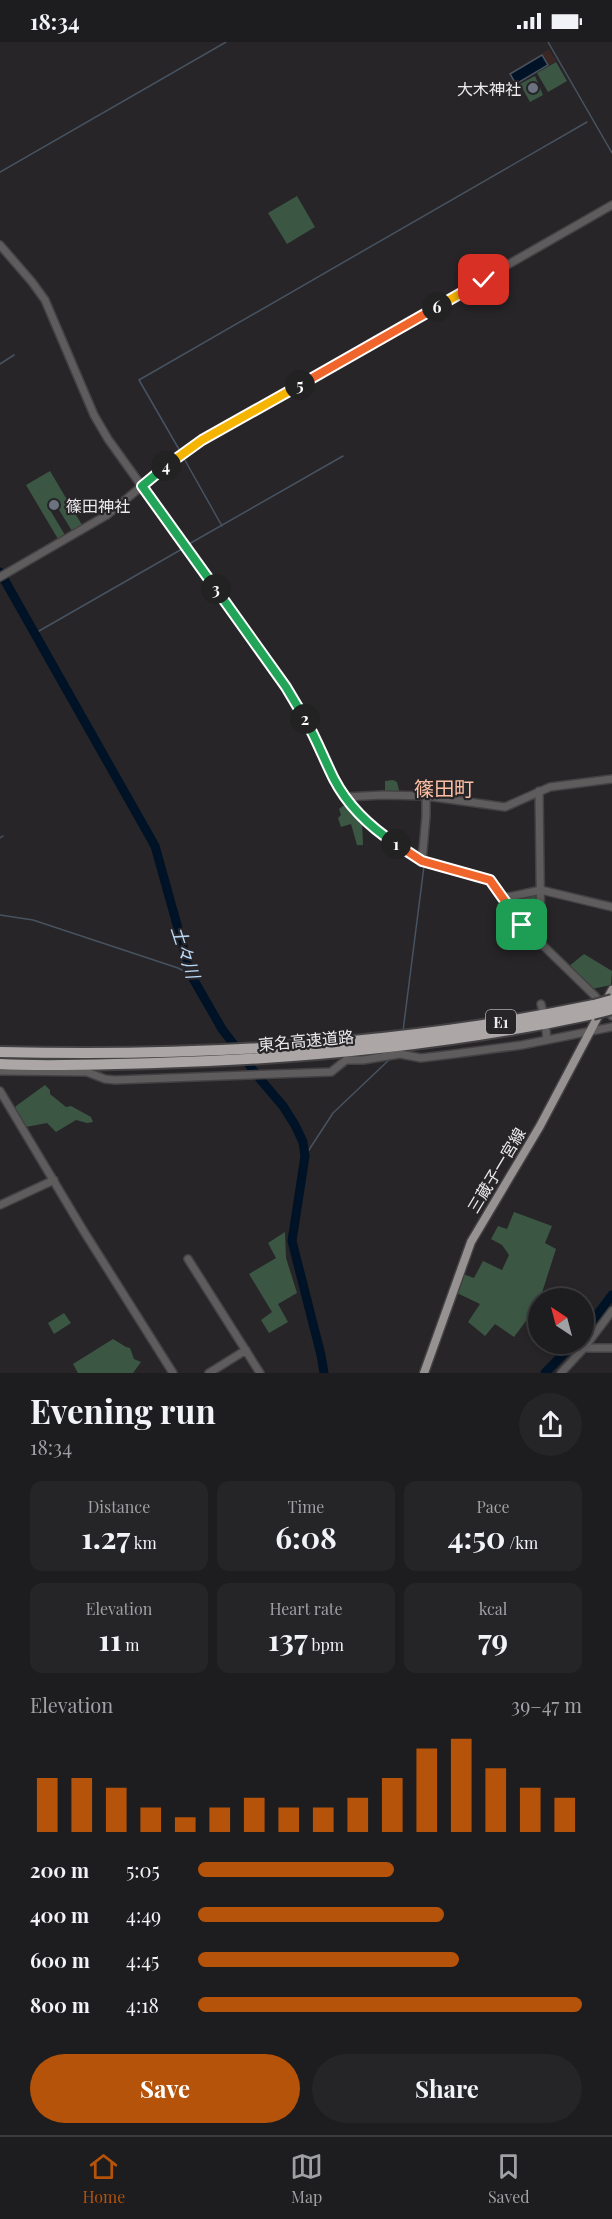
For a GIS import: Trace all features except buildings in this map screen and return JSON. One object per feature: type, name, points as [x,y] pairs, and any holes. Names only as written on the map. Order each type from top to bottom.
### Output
[{"type":"highway","name":"東名高速道路","points":[[0,1064],[242,1055],[341,1047],[408,1040],[509,1020],[603,1007]]},
{"type":"highway","name":"東名高速道路","points":[[0,1052],[104,1059]]},
{"type":"main road","name":"三蔵子一宮線","points":[[424,1373],[471,1242],[540,1126],[612,990]]},
{"type":"street","points":[[3,576],[93,524],[202,440],[612,205]]},
{"type":"street","points":[[0,245],[39,290],[94,415],[286,687],[306,719],[334,780],[345,797],[363,819],[385,837],[422,861],[484,877],[495,884],[522,925],[595,996],[612,1016]]},
{"type":"street","points":[[345,797],[426,796],[505,807],[539,791],[593,780],[612,779]]},
{"type":"street","points":[[539,791],[541,945]]},
{"type":"street","points":[[422,861],[426,796]]},
{"type":"street","points":[[504,898],[540,890],[612,907]]},
{"type":"street","points":[[0,1071],[87,1072],[115,1080],[331,1072],[346,1060],[363,1060],[400,1054],[421,1058],[548,1040],[612,1027]]},
{"type":"street","points":[[546,1030],[548,1040]]},
{"type":"street","points":[[0,1091],[173,1373]]},
{"type":"street","points":[[0,1205],[54,1180]]},
{"type":"street","points":[[189,1259],[260,1373]]},
{"type":"street","points":[[594,1335],[612,1311]]},
{"type":"street","points":[[594,1348],[612,1348]]},
{"type":"street","points":[[209,1373],[246,1350]]},
{"type":"street","points":[[561,1373],[578,1354]]},
{"type":"shaded area","points":[[549,49],[556,61],[516,85],[509,73]]},
{"type":"green space","points":[[556,62],[567,81],[548,92],[537,73]]},
{"type":"green space","name":"大木神社","points":[[535,76],[543,95],[530,102],[520,84]]},
{"type":"green space","points":[[297,196],[315,227],[287,244],[268,213]]},
{"type":"green space","name":"篠田神社","points":[[50,471],[82,525],[72,531],[53,500],[47,505],[65,535],[58,539],[26,485]]},
{"type":"green space","points":[[385,781],[397,782],[400,794],[385,794]]},
{"type":"green space","points":[[347,803],[362,821],[363,845],[357,845],[351,824],[341,827],[338,818],[341,815],[339,809]]},
{"type":"green space","points":[[537,895],[538,926],[529,928],[509,902]]},
{"type":"green space","points":[[584,954],[612,971],[611,985],[592,989],[568,967]]},
{"type":"green space","points":[[45,1085],[50,1090],[50,1094],[66,1107],[71,1106],[91,1117],[93,1122],[76,1120],[56,1132],[47,1123],[26,1127],[15,1109],[16,1106]]},
{"type":"green space","points":[[514,1212],[552,1226],[545,1243],[556,1249],[543,1288],[528,1288],[528,1318],[514,1337],[495,1324],[485,1336],[468,1322],[480,1304],[457,1293],[463,1274],[474,1278],[483,1261],[502,1270],[509,1255],[502,1245],[491,1239],[498,1226],[507,1229]]},
{"type":"green space","points":[[285,1232],[286,1258],[297,1293],[278,1304],[288,1322],[269,1333],[261,1320],[272,1312],[249,1274],[276,1258],[268,1243]]},
{"type":"green space","points":[[64,1313],[71,1323],[54,1334],[48,1323]]},
{"type":"green space","points":[[113,1339],[130,1348],[134,1359],[141,1362],[133,1373],[78,1373],[73,1364]]},
{"type":"water","points":[[542,55],[548,65],[516,84],[510,74]]},
{"type":"waterway","points":[[0,172],[226,42]]},
{"type":"waterway","points":[[548,42],[612,153]]},
{"type":"waterway","points":[[180,451],[139,380],[587,122]]},
{"type":"waterway","points":[[0,364],[14,355]]},
{"type":"waterway","points":[[182,455],[222,526]]},
{"type":"waterway","points":[[189,544],[343,456]]},
{"type":"waterway","points":[[39,631],[182,549]]},
{"type":"waterway","name":"土々川","points":[[0,572],[155,846],[191,975],[222,1029],[283,1106],[303,1142],[305,1156],[292,1241],[324,1373]]},
{"type":"waterway","points":[[403,1031],[424,866]]},
{"type":"waterway","points":[[0,915],[33,920],[178,968],[191,975]]},
{"type":"waterway","points":[[305,1156],[333,1113],[391,1058]]},
{"type":"waterway","points":[[594,1319],[612,1295]]},
{"type":"waterway","points":[[545,1373],[563,1354]]},
{"type":"place","name":"大木神社","points":[[533,88]]},
{"type":"place","name":"篠田神社","points":[[54,505]]},
{"type":"district","name":"篠田町","points":[[444,787]]},
{"type":"route","points":[[484,280],[202,440],[142,486],[286,687],[315,736],[334,780],[355,810],[385,837],[422,861],[490,880],[522,925]]}]
